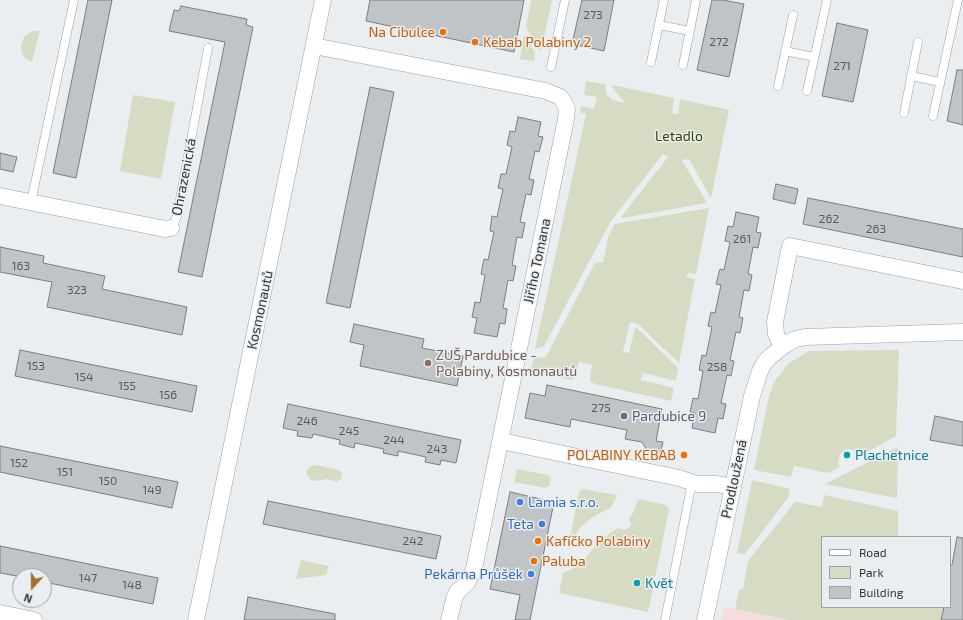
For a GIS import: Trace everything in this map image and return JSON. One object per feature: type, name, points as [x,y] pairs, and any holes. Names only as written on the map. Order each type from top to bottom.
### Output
[{"type":"street","name":"Kosmonautů","points":[[196,620],[323,0]]},
{"type":"street","name":"Jiřího Tomana","points":[[314,46],[546,91],[560,97],[567,110],[474,569],[467,583],[454,598],[449,620]]},
{"type":"street","name":"Ohrazenická","points":[[0,196],[160,228],[171,228]]},
{"type":"street","points":[[782,347],[776,334],[775,322],[790,246],[963,281]]},
{"type":"street","name":"Prodloužená","points":[[705,620],[732,487],[755,385],[765,362],[782,347],[796,339],[805,337],[963,332]]},
{"type":"street","points":[[501,441],[679,478],[701,484],[732,487]]},
{"type":"street","points":[[0,613],[34,620]]},
{"type":"lane","points":[[31,202],[74,0]]},
{"type":"lane","points":[[550,67],[565,0]]},
{"type":"lane","points":[[651,62],[664,0]]},
{"type":"lane","points":[[683,65],[696,0]]},
{"type":"lane","points":[[807,90],[827,0]]},
{"type":"lane","points":[[933,116],[958,0]]},
{"type":"lane","points":[[778,86],[792,15]]},
{"type":"lane","points":[[659,25],[690,31]]},
{"type":"lane","points":[[904,113],[918,42]]},
{"type":"lane","name":"Ohrazenická","points":[[171,228],[177,216],[208,48]]},
{"type":"lane","points":[[785,51],[814,57]]},
{"type":"lane","points":[[911,76],[940,82]]},
{"type":"lane","points":[[665,620],[692,482]]},
{"type":"shaded area","points":[[724,607],[789,620],[721,620]]},
{"type":"green space","points":[[531,0],[552,0],[541,52],[526,27]]},
{"type":"green space","points":[[33,31],[40,31],[32,62],[25,58],[21,50],[21,45],[25,36]]},
{"type":"green space","points":[[524,35],[535,53],[534,61],[520,59]]},
{"type":"green space","name":"Letadlo","points":[[586,81],[605,84],[607,95],[613,100],[625,103],[614,90],[612,85],[674,98],[672,113],[678,114],[680,99],[729,110],[711,198],[689,159],[682,160],[707,203],[623,218],[621,217],[668,157],[663,154],[611,221],[544,346],[535,349],[586,114],[580,112],[581,106],[594,109],[597,97],[584,95]]},
{"type":"green space","points":[[133,95],[175,102],[161,179],[120,171]]},
{"type":"green space","points":[[709,208],[696,274],[688,273],[686,277],[695,279],[679,363],[638,324],[630,322],[623,352],[629,353],[635,328],[637,328],[678,368],[676,381],[643,373],[641,380],[674,388],[671,401],[595,384],[591,382],[590,379],[592,365],[579,362],[576,375],[572,380],[531,371],[534,358],[546,357],[595,263],[603,263],[608,237],[615,224]]},
{"type":"green space","points":[[899,350],[896,436],[858,457],[854,451],[850,449],[844,450],[840,455],[838,462],[840,467],[828,473],[794,466],[791,477],[754,470],[768,400],[774,382],[789,363],[809,351]]},
{"type":"green space","points":[[898,447],[897,498],[825,484]]},
{"type":"green space","points":[[316,465],[338,470],[342,473],[341,479],[336,482],[328,479],[315,481],[311,480],[307,475],[307,469]]},
{"type":"green space","points":[[517,469],[548,475],[551,477],[549,486],[545,488],[514,482]]},
{"type":"green space","points":[[752,480],[790,489],[788,498],[745,554],[737,553]]},
{"type":"green space","points":[[582,489],[617,495],[611,508],[590,519],[579,529],[574,538],[570,538],[579,493]]},
{"type":"green space","points":[[824,495],[898,511],[898,536],[821,536],[821,608],[944,608],[941,620],[789,620],[735,609],[739,589],[743,589],[748,561],[795,502],[822,507]]},
{"type":"green space","points":[[638,499],[666,505],[669,510],[648,612],[559,593],[563,573],[574,568],[583,561],[600,540],[618,528],[624,530],[630,527],[631,523],[629,519],[634,511]]},
{"type":"green space","points":[[301,560],[329,566],[326,575],[296,579]]},
{"type":"building","points":[[88,0],[112,0],[76,178],[53,173]]},
{"type":"building","points":[[370,0],[524,0],[514,52],[366,21]]},
{"type":"building","points":[[582,0],[614,0],[604,51],[572,44]]},
{"type":"building","points":[[712,0],[723,0],[744,4],[729,77],[697,70]]},
{"type":"building","points":[[181,6],[247,19],[246,25],[253,27],[202,277],[178,272],[225,42],[169,31],[174,10],[179,11]]},
{"type":"building","points":[[837,23],[868,30],[853,102],[822,96]]},
{"type":"building","points":[[957,70],[963,70],[963,125],[947,121]]},
{"type":"building","points":[[370,87],[394,92],[350,308],[326,303]]},
{"type":"building","points":[[518,117],[541,122],[538,136],[543,137],[539,152],[535,151],[529,179],[534,180],[531,195],[526,194],[520,222],[525,223],[522,238],[517,237],[512,265],[516,266],[513,281],[508,280],[503,308],[507,309],[505,324],[500,323],[497,337],[474,333],[477,318],[472,317],[475,302],[480,303],[485,275],[481,274],[484,259],[488,260],[494,232],[490,231],[492,216],[497,217],[503,189],[498,188],[501,174],[506,174],[512,147],[507,145],[510,131],[515,132]]},
{"type":"building","points":[[0,153],[17,157],[13,172],[0,169]]},
{"type":"building","points":[[776,184],[798,189],[795,204],[773,199]]},
{"type":"building","points":[[808,198],[963,229],[963,257],[803,224]]},
{"type":"building","points":[[736,212],[759,217],[756,232],[761,233],[758,248],[753,247],[748,274],[752,275],[749,291],[744,290],[739,317],[743,318],[740,333],[736,332],[730,360],[734,361],[731,376],[727,375],[721,403],[726,404],[723,419],[718,418],[715,433],[692,428],[695,413],[690,412],[693,398],[698,399],[703,371],[699,370],[702,355],[706,356],[712,327],[708,326],[711,312],[715,313],[721,285],[716,284],[720,269],[724,270],[730,242],[725,241],[728,226],[733,227]]},
{"type":"building","points":[[0,247],[44,256],[43,263],[105,276],[102,289],[187,307],[182,335],[47,307],[52,282],[0,272]]},
{"type":"building","points":[[354,324],[424,339],[422,348],[463,356],[457,386],[360,366],[364,345],[350,342]]},
{"type":"building","points":[[20,350],[197,386],[192,412],[15,376]]},
{"type":"building","points":[[547,385],[662,409],[656,441],[663,442],[660,455],[653,453],[652,459],[642,442],[625,439],[627,430],[571,419],[570,427],[525,418],[530,393],[545,396]]},
{"type":"building","points":[[288,404],[461,440],[456,463],[441,460],[440,465],[425,462],[426,457],[398,451],[398,456],[383,453],[384,449],[355,443],[354,448],[339,444],[340,440],[313,434],[312,438],[297,436],[298,431],[283,428]]},
{"type":"building","points":[[935,416],[963,422],[963,446],[930,440]]},
{"type":"building","points":[[0,446],[178,482],[172,508],[0,472]]},
{"type":"building","points":[[510,492],[554,502],[530,620],[515,620],[520,595],[490,589]]},
{"type":"building","points":[[268,501],[441,536],[436,559],[263,524]]},
{"type":"building","points":[[957,537],[963,538],[963,620],[941,620],[944,608],[951,608],[952,565]]},
{"type":"building","points":[[0,546],[158,578],[153,604],[52,584],[52,568],[12,568],[12,575],[0,573]]},
{"type":"building","points":[[248,597],[335,614],[335,620],[244,620]]},
{"type":"place","name":"Na Cibulce","points":[[443,32]]},
{"type":"place","name":"Kebab Polabiny 2","points":[[475,42]]},
{"type":"place","name":"ZUŠ Pardubice - Polabiny, Kosmonautů","points":[[428,363]]},
{"type":"place","name":"Pardubice 9","points":[[624,416]]},
{"type":"place","name":"POLABINY KEBAB","points":[[684,455]]},
{"type":"place","name":"Plachetnice","points":[[847,455]]},
{"type":"place","name":"Lamia s.r.o.","points":[[520,502]]},
{"type":"place","name":"Teta","points":[[542,524]]},
{"type":"place","name":"Kafíčko Polabiny","points":[[538,541]]},
{"type":"place","name":"Paluba","points":[[534,561]]},
{"type":"place","name":"Pekárna Průšek","points":[[531,574]]},
{"type":"place","name":"Květ","points":[[637,583]]}]
